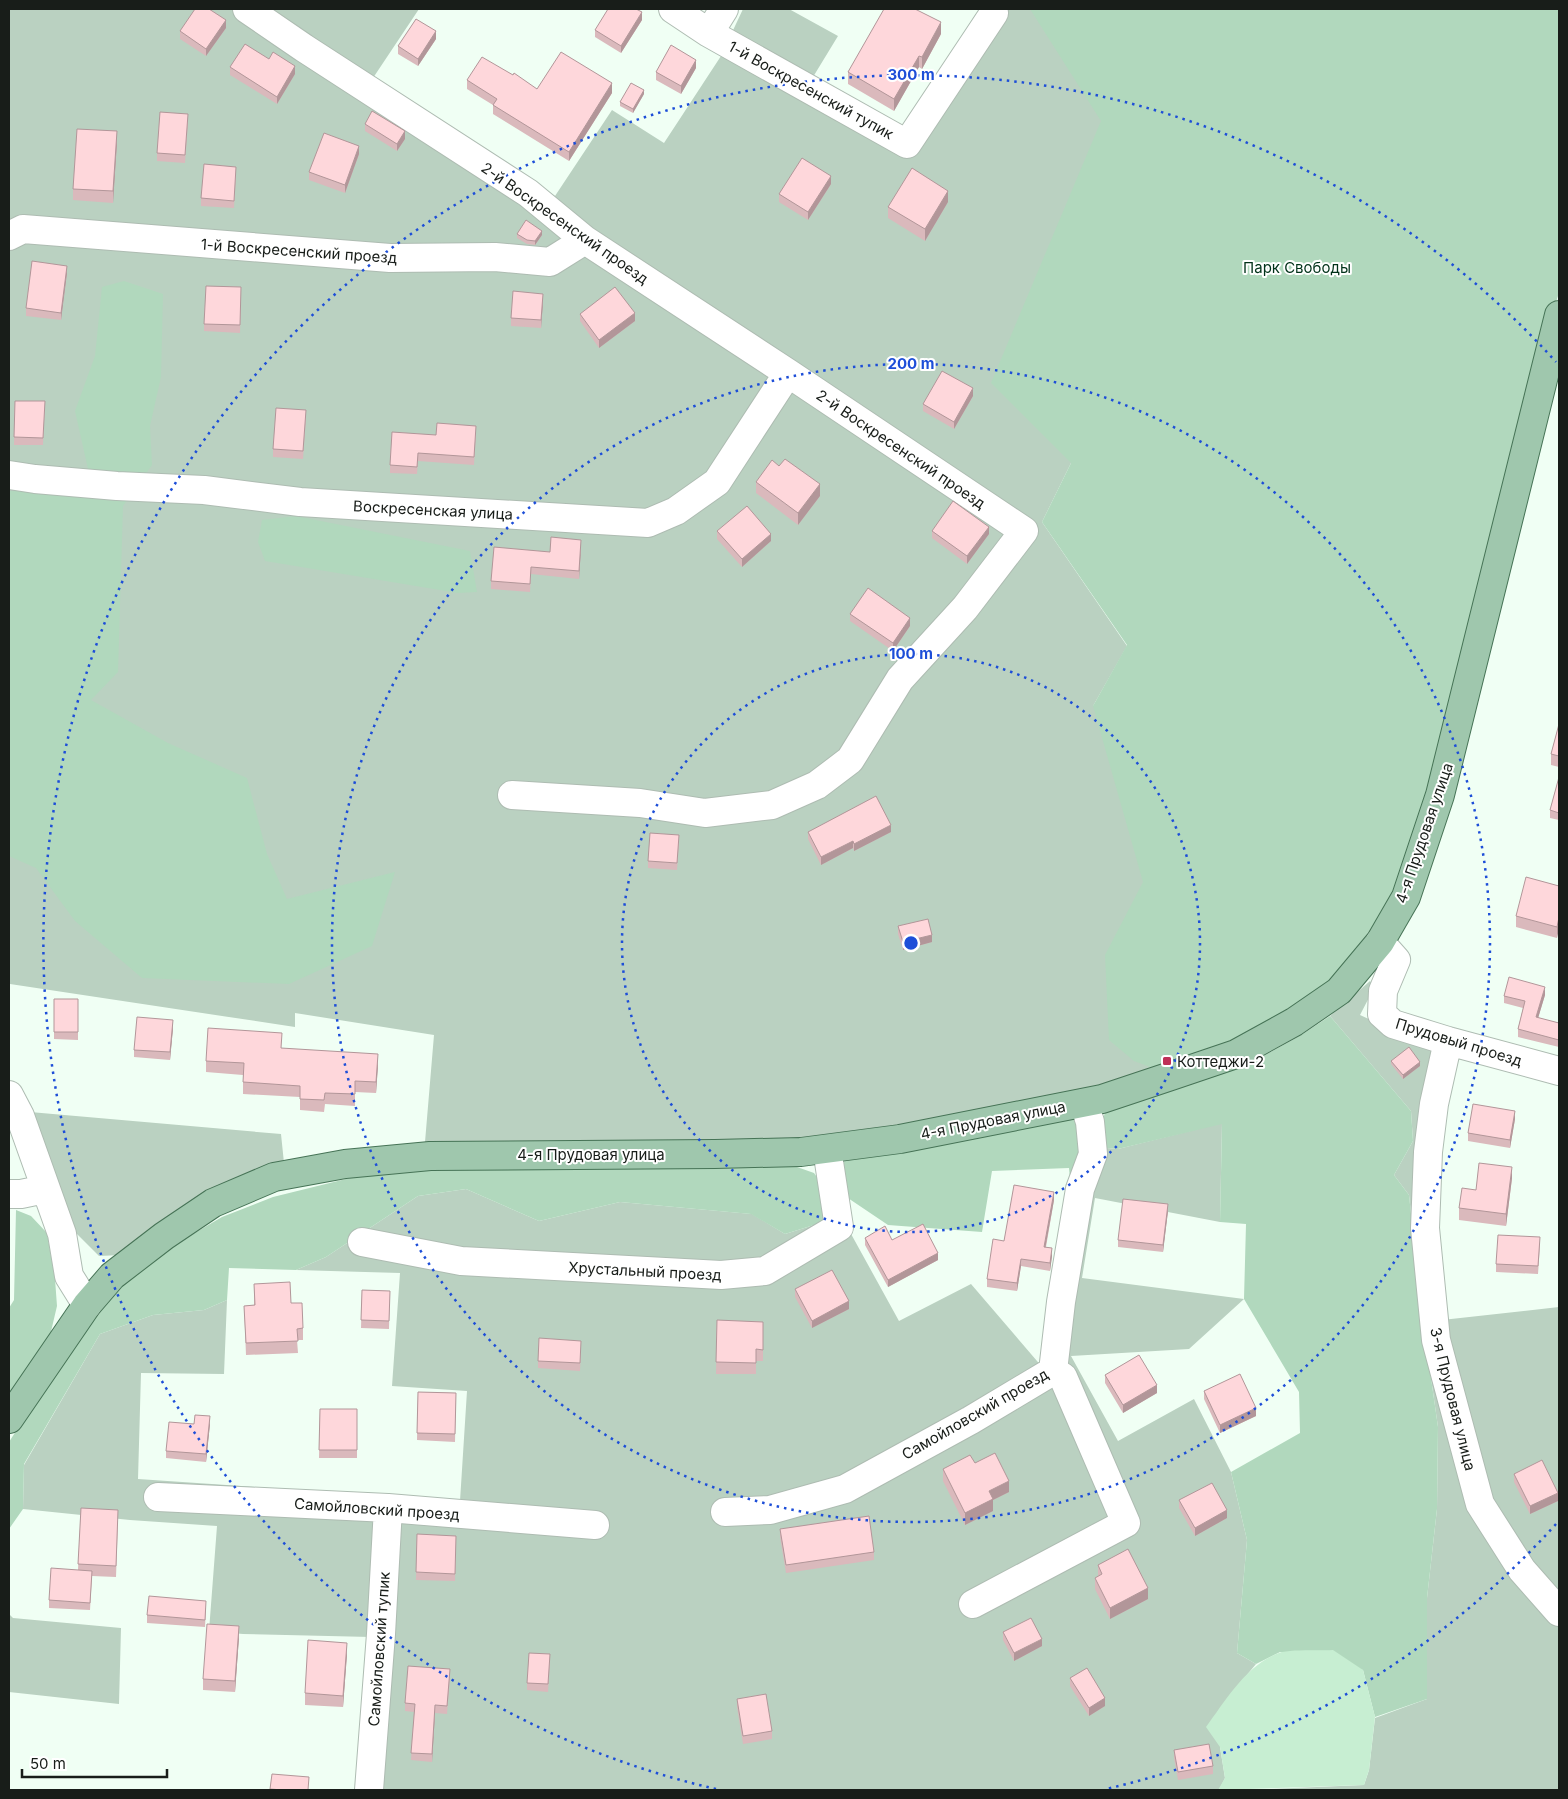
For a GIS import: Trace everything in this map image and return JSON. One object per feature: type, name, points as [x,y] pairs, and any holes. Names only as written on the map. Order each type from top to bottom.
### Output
[{"type":"main road","name":"4-я Прудовая улица","points":[[9,1420],[86,1305],[112,1276],[164,1236],[213,1203],[274,1177],[345,1164],[430,1156],[801,1152],[900,1138],[1102,1099],[1236,1054],[1294,1022],[1339,991],[1380,942],[1406,897],[1440,796],[1559,315]]},
{"type":"street","name":"2-й Воскресенский проезд","points":[[247,9],[528,193],[585,240],[788,373],[1024,532],[965,608],[900,679],[850,760],[817,786],[772,805],[705,813],[640,803],[512,795]]},
{"type":"street","points":[[673,9],[709,33],[724,9]]},
{"type":"street","name":"1-й Воскресенский тупик","points":[[709,33],[906,144],[994,13]]},
{"type":"street","name":"1-й Воскресенский проезд","points":[[9,236],[23,229],[390,258],[495,257],[550,262],[585,240]]},
{"type":"street","name":"Воскресенская улица","points":[[9,475],[90,484],[204,490],[300,502],[648,523],[676,511],[717,482],[788,373]]},
{"type":"street","name":"Прудовый проезд","points":[[1380,942],[1396,960],[1383,991],[1382,1014],[1393,1024],[1559,1071]]},
{"type":"street","name":"3-я Прудовая улица","points":[[1448,1041],[1434,1104],[1428,1152],[1425,1228],[1436,1340],[1480,1504],[1522,1570],[1559,1612]]},
{"type":"street","points":[[9,1096],[20,1116],[62,1234],[69,1276],[86,1305]]},
{"type":"street","name":"Самойловский проезд","points":[[725,1512],[770,1510],[845,1489],[970,1420],[1052,1371],[1061,1302],[1080,1189],[1093,1154],[1090,1122],[1084,1103]]},
{"type":"street","name":"Хрустальный проезд","points":[[362,1242],[461,1261],[721,1275],[765,1271],[839,1227],[828,1149]]},
{"type":"street","points":[[9,1194],[21,1194],[45,1189]]},
{"type":"street","points":[[973,1604],[1126,1523],[1063,1377],[1052,1371]]},
{"type":"street","name":"Самойловский проезд","points":[[158,1497],[388,1508],[595,1525]]},
{"type":"street","name":"Самойловский тупик","points":[[369,1790],[388,1508]]},
{"type":"green space","points":[[10,9],[419,9],[373,78],[555,196],[612,110],[664,143],[721,56],[743,9],[789,9],[838,36],[813,77],[900,131],[979,9],[1559,9],[1559,292],[1552,314],[1232,1042],[1099,1088],[896,1130],[820,1140],[574,1143],[425,1142],[434,1035],[295,1013],[295,1027],[10,984],[9,988]],"holes":[[[1071,463],[1224,532],[1093,706],[1127,646],[1042,522]]]},
{"type":"green space","name":"Парк Свободы","points":[[1030,9],[1559,9],[1559,292],[1433,793],[1399,885],[1373,934],[1335,982],[1232,1042],[1158,1070],[1134,1061],[1109,1040],[1105,955],[1143,882],[1093,706],[1127,645],[1042,522],[1071,463],[991,383],[1101,121]]},
{"type":"green space","points":[[124,281],[163,294],[161,377],[150,426],[152,465],[123,506],[118,672],[91,700],[168,743],[247,778],[267,854],[287,899],[395,872],[372,946],[289,984],[142,978],[75,921],[36,868],[9,856],[9,491],[60,492],[88,469],[75,411],[95,356],[102,287]]},
{"type":"green space","points":[[296,516],[470,551],[477,592],[458,593],[265,561],[258,542],[262,520]]},
{"type":"green space","points":[[1370,981],[1374,988],[1360,1015],[1434,1049],[1435,1153],[1442,1320],[1559,1307],[1559,1790],[1248,1790],[1364,1785],[1369,1770],[1375,1718],[1427,1699],[1427,1598],[1437,1509],[1438,1427],[1421,1308],[1409,1195],[1394,1175],[1413,1141],[1411,1111],[1330,1016]]},
{"type":"green space","points":[[1330,1016],[1411,1111],[1413,1141],[1394,1175],[1409,1195],[1421,1308],[1438,1427],[1437,1509],[1427,1598],[1427,1699],[1375,1717],[1363,1670],[1280,1652],[1256,1664],[1237,1653],[1247,1540],[1231,1472],[1300,1433],[1299,1392],[1244,1299],[1246,1224],[1220,1222],[1222,1124],[1118,1149],[1096,1147],[1105,1112],[1245,1066],[1298,1037]]},
{"type":"green space","points":[[30,1112],[281,1134],[284,1163],[121,1255],[99,1256],[74,1231]]},
{"type":"green space","points":[[1071,1116],[1080,1121],[1086,1136],[1071,1190],[1069,1168],[992,1171],[982,1232],[888,1225],[842,1194],[837,1175],[845,1160]]},
{"type":"green space","points":[[1222,1123],[1220,1222],[1095,1198],[1082,1278],[1244,1299],[1189,1349],[1071,1356],[1118,1441],[1194,1399],[1231,1472],[1247,1540],[1237,1653],[1256,1664],[1231,1694],[1220,1747],[1225,1778],[1219,1790],[380,1790],[371,1637],[243,1634],[209,1631],[217,1526],[130,1520],[23,1509],[24,1465],[100,1334],[153,1315],[204,1310],[227,1300],[224,1374],[141,1373],[138,1479],[460,1501],[467,1391],[392,1386],[400,1273],[296,1270],[326,1257],[418,1196],[466,1189],[539,1221],[620,1202],[752,1214],[785,1234],[830,1220],[845,1223],[899,1321],[971,1284],[1043,1368],[1096,1147],[1118,1149]]},
{"type":"green space","points":[[797,1167],[814,1173],[821,1183],[830,1220],[785,1234],[751,1214],[620,1202],[539,1221],[466,1189],[418,1196],[326,1257],[296,1270],[229,1268],[227,1300],[204,1310],[153,1315],[100,1334],[24,1464],[23,1509],[9,1529],[9,1442],[75,1339],[121,1285],[169,1248],[222,1217],[273,1197],[350,1178],[428,1168]]},
{"type":"green space","points":[[16,1210],[31,1216],[47,1233],[55,1279],[57,1306],[49,1340],[9,1402],[9,1308],[14,1300]]},
{"type":"green space","points":[[9,1614],[13,1618],[121,1628],[119,1704],[9,1692]]},
{"type":"shaded area","points":[[1333,1650],[1363,1670],[1375,1717],[1369,1770],[1364,1785],[1218,1790],[1225,1778],[1220,1747],[1206,1727],[1238,1684],[1256,1666],[1279,1653]]},
{"type":"building","points":[[195,9],[209,9],[226,20],[206,49],[180,31]]},
{"type":"building","points":[[608,9],[636,9],[642,12],[621,46],[595,30]]},
{"type":"building","points":[[884,9],[915,9],[941,22],[922,57],[919,56],[894,99],[848,72]]},
{"type":"building","points":[[416,19],[436,31],[418,59],[398,46]]},
{"type":"building","points":[[245,44],[269,59],[273,52],[295,66],[277,97],[230,67]]},
{"type":"building","points":[[671,45],[696,60],[681,86],[656,72]]},
{"type":"building","points":[[561,52],[612,83],[569,152],[493,105],[497,99],[467,80],[482,57],[513,75],[514,73],[537,89]]},
{"type":"building","points":[[631,83],[644,90],[633,109],[620,102]]},
{"type":"building","points":[[372,111],[405,131],[397,144],[365,124]]},
{"type":"building","points":[[160,112],[188,114],[185,155],[157,153]]},
{"type":"building","points":[[77,129],[117,131],[113,191],[73,189]]},
{"type":"building","points":[[324,133],[359,146],[345,185],[309,172]]},
{"type":"building","points":[[802,158],[831,176],[808,212],[779,194]]},
{"type":"building","points":[[204,164],[236,167],[234,201],[201,198]]},
{"type":"building","points":[[912,168],[948,191],[925,229],[888,207]]},
{"type":"building","points":[[526,220],[542,231],[535,241],[527,240],[517,234]]},
{"type":"building","points":[[32,261],[67,266],[61,313],[26,308]]},
{"type":"building","points":[[206,286],[241,287],[240,325],[204,324]]},
{"type":"building","points":[[615,287],[635,313],[599,340],[580,314]]},
{"type":"building","points":[[513,291],[543,294],[541,320],[511,318]]},
{"type":"building","points":[[942,371],[973,388],[954,422],[923,404]]},
{"type":"building","points":[[15,401],[45,401],[43,438],[14,437]]},
{"type":"building","points":[[276,408],[306,410],[303,451],[273,449]]},
{"type":"building","points":[[437,423],[476,426],[474,457],[418,453],[417,467],[390,465],[392,432],[436,435]]},
{"type":"building","points":[[785,459],[820,484],[798,513],[756,482],[772,460],[779,466]]},
{"type":"building","points":[[953,501],[989,527],[967,556],[932,531]]},
{"type":"building","points":[[747,506],[771,534],[742,559],[717,531]]},
{"type":"building","points":[[551,537],[581,540],[579,571],[531,567],[530,584],[491,581],[494,547],[550,552]]},
{"type":"building","points":[[868,588],[910,618],[893,643],[850,614]]},
{"type":"building","points":[[1559,724],[1559,756],[1551,754]]},
{"type":"building","points":[[1559,777],[1559,813],[1550,810]]},
{"type":"building","points":[[876,796],[891,825],[854,844],[853,841],[821,857],[808,832]]},
{"type":"building","points":[[650,833],[679,835],[677,863],[648,861]]},
{"type":"building","points":[[1526,877],[1559,886],[1559,917],[1557,927],[1516,916]]},
{"type":"building","points":[[928,919],[932,935],[903,942],[898,926]]},
{"type":"building","points":[[1509,977],[1545,987],[1536,1017],[1559,1023],[1559,1040],[1518,1029],[1525,1001],[1504,996]]},
{"type":"building","points":[[54,999],[78,999],[78,1032],[54,1032]]},
{"type":"building","points":[[137,1017],[173,1020],[170,1052],[134,1050]]},
{"type":"building","points":[[208,1028],[282,1033],[281,1048],[378,1054],[376,1082],[355,1081],[355,1094],[325,1093],[324,1100],[300,1099],[300,1086],[243,1082],[244,1063],[206,1061]]},
{"type":"building","points":[[1409,1047],[1420,1062],[1403,1075],[1391,1061]]},
{"type":"building","points":[[1473,1104],[1515,1111],[1510,1140],[1468,1133]]},
{"type":"building","points":[[1479,1163],[1512,1167],[1506,1214],[1459,1208],[1462,1188],[1476,1190]]},
{"type":"building","points":[[1014,1185],[1054,1192],[1044,1247],[1052,1248],[1050,1263],[1021,1259],[1017,1283],[987,1279],[993,1239],[1004,1241]]},
{"type":"building","points":[[1123,1199],[1168,1204],[1163,1245],[1118,1240]]},
{"type":"building","points":[[923,1224],[938,1253],[888,1280],[865,1238],[885,1226],[892,1240]]},
{"type":"building","points":[[1498,1235],[1540,1237],[1538,1266],[1496,1264]]},
{"type":"building","points":[[832,1270],[849,1301],[812,1321],[795,1289]]},
{"type":"building","points":[[290,1282],[291,1303],[302,1303],[303,1328],[297,1329],[298,1341],[246,1343],[244,1306],[255,1305],[254,1284]]},
{"type":"building","points":[[362,1290],[390,1291],[389,1321],[361,1320]]},
{"type":"building","points":[[717,1320],[763,1322],[763,1350],[756,1349],[756,1363],[716,1362]]},
{"type":"building","points":[[539,1338],[581,1341],[580,1363],[538,1361]]},
{"type":"building","points":[[1139,1355],[1157,1385],[1123,1405],[1105,1375]]},
{"type":"building","points":[[1240,1374],[1256,1408],[1220,1425],[1204,1391]]},
{"type":"building","points":[[418,1392],[456,1393],[455,1434],[417,1433]]},
{"type":"building","points":[[320,1409],[357,1409],[357,1450],[319,1450]]},
{"type":"building","points":[[195,1415],[210,1416],[206,1454],[166,1451],[169,1422],[194,1424]]},
{"type":"building","points":[[995,1453],[1009,1481],[989,1491],[993,1499],[965,1513],[943,1469],[970,1455],[975,1463]]},
{"type":"building","points":[[1542,1460],[1558,1493],[1530,1506],[1514,1474]]},
{"type":"building","points":[[1212,1483],[1227,1510],[1195,1528],[1179,1500]]},
{"type":"building","points":[[81,1508],[118,1510],[116,1566],[78,1564]]},
{"type":"building","points":[[869,1516],[874,1552],[786,1565],[780,1529]]},
{"type":"building","points":[[417,1534],[456,1536],[455,1574],[416,1572]]},
{"type":"building","points":[[1128,1549],[1148,1588],[1110,1608],[1095,1578],[1102,1574],[1098,1565]]},
{"type":"building","points":[[51,1568],[92,1571],[90,1603],[49,1600]]},
{"type":"building","points":[[149,1596],[206,1601],[205,1620],[147,1615]]},
{"type":"building","points":[[1031,1618],[1042,1639],[1014,1653],[1003,1632]]},
{"type":"building","points":[[207,1624],[239,1626],[235,1681],[203,1679]]},
{"type":"building","points":[[308,1640],[347,1643],[343,1696],[305,1693]]},
{"type":"building","points":[[529,1653],[550,1654],[548,1684],[527,1683]]},
{"type":"building","points":[[408,1666],[450,1669],[447,1706],[435,1705],[432,1754],[411,1753],[415,1704],[405,1703]]},
{"type":"building","points":[[1087,1668],[1105,1698],[1089,1708],[1070,1678]]},
{"type":"building","points":[[766,1694],[772,1731],[743,1736],[737,1699]]},
{"type":"building","points":[[1209,1744],[1213,1766],[1178,1772],[1174,1750]]},
{"type":"building","points":[[272,1774],[309,1777],[308,1790],[270,1789]]},
{"type":"place","name":"Коттеджи-2","points":[[1167,1061]]}]
